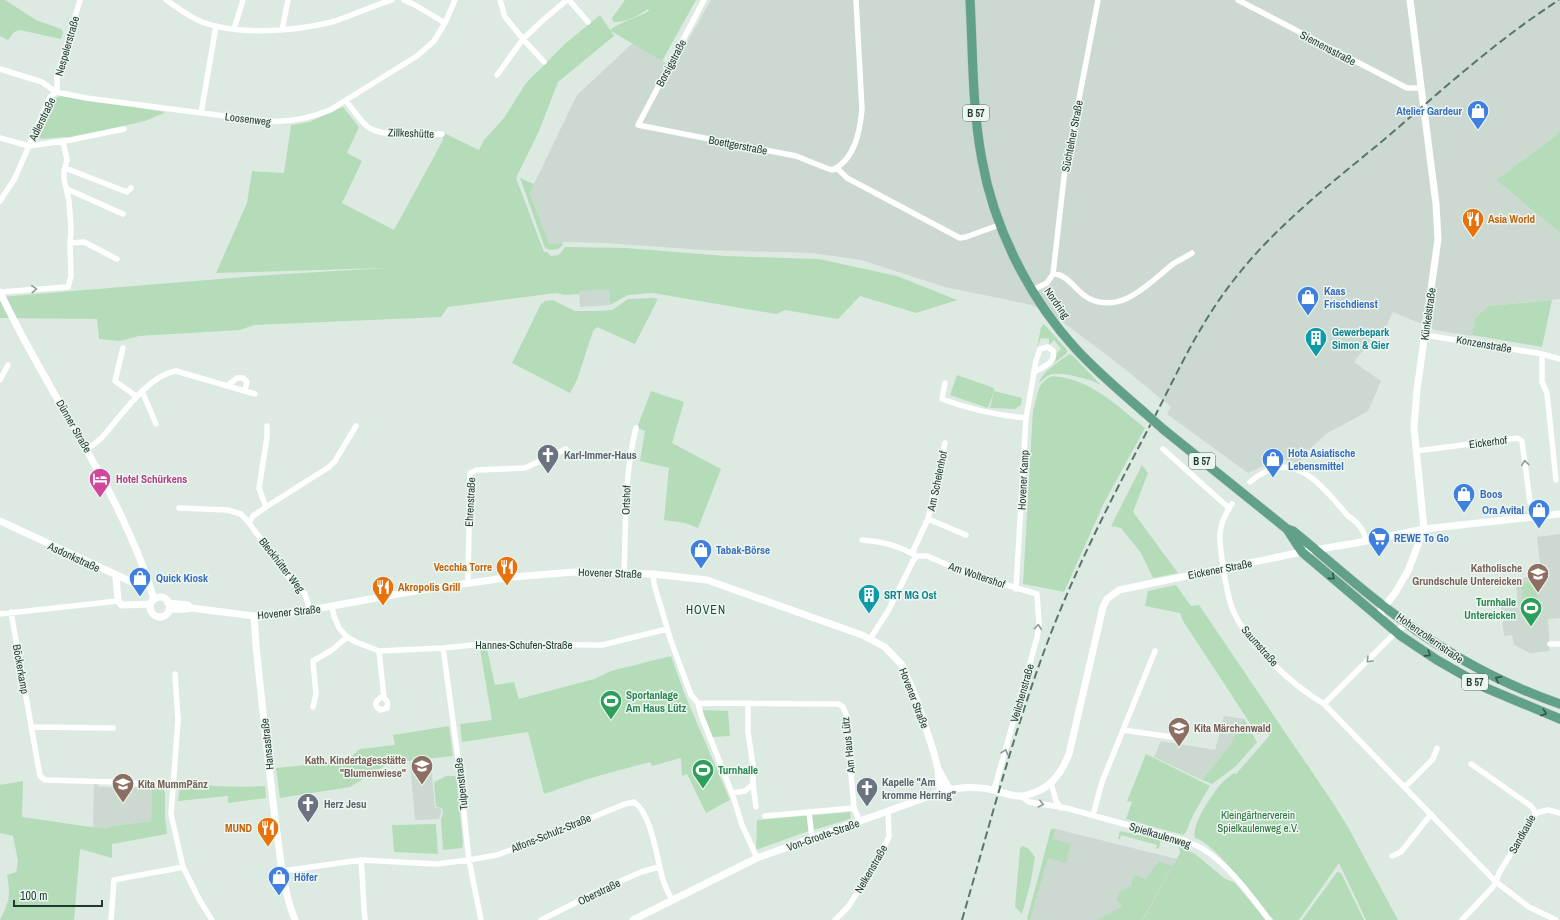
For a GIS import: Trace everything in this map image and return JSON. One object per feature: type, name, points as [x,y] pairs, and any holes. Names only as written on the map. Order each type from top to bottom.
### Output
[{"type":"main road","name":"Nordring","points":[[970,0],[978,137],[988,187],[999,224],[1015,259],[1033,290],[1051,318],[1076,349],[1145,413],[1286,529],[1302,552]]},
{"type":"main road","name":"Nordring","points":[[1286,529],[1293,531],[1316,550]]},
{"type":"main road","name":"Hohenzollernstraße","points":[[1316,550],[1384,607],[1408,625],[1445,649],[1497,678],[1529,693],[1560,704]]},
{"type":"main road","name":"Hohenzollernstraße","points":[[1302,552],[1396,632],[1437,660],[1486,688],[1560,719]]},
{"type":"street","name":"Nespelerstraße","points":[[56,92],[57,77],[80,0]]},
{"type":"street","points":[[166,0],[186,14],[202,22],[234,29],[261,31],[282,30],[333,21],[392,0]]},
{"type":"street","points":[[234,29],[243,0]]},
{"type":"street","points":[[282,30],[288,0]]},
{"type":"street","points":[[404,0],[415,4],[445,23]]},
{"type":"street","name":"Loosenweg","points":[[0,69],[42,82],[56,92],[86,98],[264,121],[290,121],[316,116],[346,101],[417,56],[434,40],[445,23],[455,0]]},
{"type":"street","points":[[500,0],[505,17],[544,62]]},
{"type":"street","points":[[497,75],[523,39],[543,20],[568,0],[588,22]]},
{"type":"street","name":"Borsigstraße","points":[[638,125],[704,0]]},
{"type":"street","points":[[836,168],[845,162],[856,142],[861,128],[862,110],[856,0]]},
{"type":"street","name":"Süchtelner Straße","points":[[1053,273],[1064,177],[1098,0]]},
{"type":"street","name":"Siemensstraße","points":[[1238,0],[1407,88],[1420,88]]},
{"type":"street","name":"Künkelstraße","points":[[1380,618],[1381,611],[1395,593],[1408,571],[1424,529],[1414,427],[1438,239],[1436,210],[1410,0]]},
{"type":"street","points":[[201,113],[216,26]]},
{"type":"street","name":"Adlerstraße","points":[[0,201],[15,178],[50,97],[56,92]]},
{"type":"street","name":"Zillkeshütte","points":[[346,101],[368,128],[378,132],[414,136],[442,134]]},
{"type":"street","name":"Boettgerstraße","points":[[638,125],[796,156],[832,170],[836,168],[847,178],[960,238],[999,224]]},
{"type":"street","points":[[28,146],[124,129]]},
{"type":"street","name":"Adlerstraße","points":[[0,138],[28,146]]},
{"type":"street","points":[[0,292],[68,287],[71,276],[71,229],[67,189],[64,179],[67,160],[63,141]]},
{"type":"street","points":[[65,168],[127,192],[131,188]]},
{"type":"street","points":[[67,189],[123,214]]},
{"type":"street","points":[[70,243],[84,242],[117,259]]},
{"type":"street","points":[[1033,290],[1047,282],[1053,273],[1067,278],[1083,295],[1091,299],[1109,303],[1119,302],[1139,292],[1175,263],[1192,253]]},
{"type":"street","name":"Dünner Straße","points":[[0,292],[20,333],[87,449],[116,503],[142,562],[153,602]]},
{"type":"street","name":"Konzenstraße","points":[[1425,334],[1542,354],[1560,359]]},
{"type":"street","name":"Hovener Kamp","points":[[1016,589],[1026,418],[1034,372],[1038,352],[1040,349],[1048,347],[1053,351],[1053,358],[1050,363],[1034,372]]},
{"type":"street","points":[[123,348],[115,381],[136,396]]},
{"type":"street","points":[[1542,354],[1542,382],[1547,394],[1556,480]]},
{"type":"street","points":[[0,380],[8,365]]},
{"type":"street","points":[[87,449],[102,437],[136,396],[167,372],[176,371],[255,394]]},
{"type":"street","points":[[228,385],[237,378],[243,378],[247,382],[245,390]]},
{"type":"street","points":[[945,383],[942,399],[966,408],[993,415],[1026,418]]},
{"type":"street","points":[[142,391],[156,424]]},
{"type":"street","points":[[266,507],[259,488],[267,437],[267,426]]},
{"type":"street","points":[[249,523],[254,516],[266,507],[329,467],[335,461],[356,426]]},
{"type":"street","name":"Ortshof","points":[[624,573],[626,483],[631,446],[636,428]]},
{"type":"street","name":"Eickerhof","points":[[1416,451],[1517,438],[1522,441],[1530,502]]},
{"type":"street","name":"Am Schelenhof","points":[[915,554],[928,519],[945,443]]},
{"type":"street","name":"Ehrenstraße","points":[[468,582],[470,473],[477,470],[525,468],[566,449]]},
{"type":"street","name":"Saumstraße","points":[[1163,449],[1230,506],[1219,532],[1219,543],[1223,568],[1233,608],[1250,638],[1263,653],[1294,682],[1310,696],[1324,704],[1496,882],[1529,907],[1556,920]]},
{"type":"street","points":[[1250,482],[1260,474],[1272,468],[1286,468],[1304,473],[1318,482],[1348,516],[1352,518],[1361,528],[1367,541]]},
{"type":"street","name":"Bleckhütter Weg","points":[[179,508],[228,510],[241,514],[287,575],[305,594],[310,610]]},
{"type":"street","name":"Eickener Straße","points":[[1022,796],[1045,788],[1064,767],[1069,754],[1099,623],[1107,599],[1119,590],[1302,552],[1367,541],[1424,529],[1531,514],[1560,514]]},
{"type":"street","name":"Am Schelenhof","points":[[928,519],[966,535]]},
{"type":"street","name":"Asdonkstraße","points":[[0,521],[116,576],[142,585],[145,584],[147,580]]},
{"type":"street","name":"Am Woltershof","points":[[862,540],[877,541],[905,549],[915,554],[927,556],[966,573],[1037,594]]},
{"type":"street","points":[[870,639],[888,611],[915,554]]},
{"type":"street","name":"Dünner Straße","points":[[142,562],[150,572],[153,602]]},
{"type":"street","name":"Hovener Straße","points":[[169,606],[188,605],[191,608],[254,616],[332,607],[385,596],[468,582],[565,572],[654,574],[707,580],[870,639],[885,647],[902,665],[916,698],[938,768],[950,790]]},
{"type":"street","points":[[654,574],[654,584],[667,629],[691,695],[698,703],[732,793],[742,825],[757,858]]},
{"type":"street","points":[[116,576],[118,601],[122,605],[129,606],[153,602],[166,600],[169,606],[166,614],[158,616],[152,613],[153,602]]},
{"type":"street","name":"Veilchenstraße","points":[[994,790],[1037,638],[1039,623],[1037,594]]},
{"type":"street","points":[[0,614],[118,601]]},
{"type":"street","points":[[313,707],[316,694],[313,661],[332,650],[347,637],[339,628],[332,607]]},
{"type":"street","name":"Böckerkamp","points":[[11,612],[40,776],[45,780],[117,782],[173,786]]},
{"type":"street","name":"Hansastraße","points":[[254,616],[266,740],[283,871],[291,910],[295,920]]},
{"type":"street","points":[[1324,704],[1396,632],[1403,626],[1408,625]]},
{"type":"street","name":"Hannes-Schufen-Straße","points":[[347,637],[356,642],[379,650],[443,648],[483,644],[602,645],[667,629]]},
{"type":"street","points":[[1550,644],[1560,644]]},
{"type":"street","name":"Tulpenstraße","points":[[443,648],[458,758],[469,860],[481,920]]},
{"type":"street","points":[[379,650],[384,698]]},
{"type":"street","points":[[1093,815],[1102,782],[1154,651]]},
{"type":"street","points":[[175,674],[178,720],[171,814],[183,867],[199,899],[212,920]]},
{"type":"street","name":"Am Haus Lütz","points":[[698,703],[839,704],[843,707],[846,714],[854,808],[860,822]]},
{"type":"street","points":[[748,704],[748,732],[753,766],[753,784],[756,807]]},
{"type":"street","points":[[31,727],[113,728]]},
{"type":"street","points":[[1123,730],[1172,737],[1182,731]]},
{"type":"street","points":[[1405,787],[1433,759],[1437,748]]},
{"type":"street","name":"Sandkaule","points":[[1462,920],[1496,882],[1499,873],[1536,813],[1531,806],[1471,764]]},
{"type":"street","name":"Hovener Straße","points":[[938,768],[941,792]]},
{"type":"street","points":[[1051,783],[1056,801],[1062,808]]},
{"type":"street","points":[[732,793],[745,791],[753,784]]},
{"type":"street","name":"Von-Groote-Straße","points":[[633,920],[757,858],[941,792],[963,787],[994,790],[1015,796],[1022,796]]},
{"type":"street","name":"Spielkaulenweg","points":[[1022,796],[1029,802],[1093,815],[1186,841],[1203,849],[1222,864],[1269,920]]},
{"type":"street","name":"Alfons-Schulz-Straße","points":[[283,871],[361,860],[436,864],[497,855],[624,804],[634,802],[639,806],[651,830],[659,867],[672,900]]},
{"type":"street","points":[[765,816],[854,808]]},
{"type":"street","points":[[1536,813],[1548,810],[1560,813]]},
{"type":"street","points":[[809,812],[812,838]]},
{"type":"street","name":"Nelkenstraße","points":[[835,920],[848,907],[876,864],[889,836],[888,812]]},
{"type":"street","points":[[1392,856],[1401,852],[1431,814]]},
{"type":"street","points":[[361,860],[363,880],[362,896],[365,920]]},
{"type":"street","points":[[111,920],[114,880],[183,867]]},
{"type":"street","name":"Oberstraße","points":[[541,920],[579,900],[641,872],[659,867]]},
{"type":"shaded area","points":[[711,0],[1560,0],[1560,130],[1554,137],[1496,180],[1560,233],[1560,299],[1488,306],[1475,318],[1472,336],[1436,330],[1393,312],[1384,331],[1374,336],[1354,362],[1381,381],[1368,411],[1326,434],[1303,455],[1301,464],[1285,460],[1271,462],[1248,473],[1167,414],[1171,407],[1116,362],[1060,320],[1032,305],[945,287],[861,260],[812,253],[705,250],[605,243],[562,242],[560,244],[549,245],[530,192],[577,95],[633,43],[673,67]]},
{"type":"shaded area","points":[[609,290],[610,305],[580,307],[579,291]]},
{"type":"shaded area","name":"Katholische Grundschule Untereicken","points":[[1560,534],[1560,618],[1548,619],[1550,651],[1530,653],[1514,645],[1512,635],[1504,636],[1501,607],[1518,608],[1516,581],[1541,572],[1537,537]]},
{"type":"shaded area","name":"Kita Märchenwald","points":[[1224,716],[1244,719],[1230,745],[1202,780],[1154,757],[1161,741],[1215,750]]},
{"type":"shaded area","name":"Kath. Kindertagesstätte \"Blumenwiese\"","points":[[410,763],[431,763],[435,808],[441,808],[441,814],[439,819],[415,820]]},
{"type":"shaded area","name":"Kita MummPänz","points":[[94,784],[97,784],[99,787],[152,788],[151,821],[112,826],[105,830],[93,828]]},
{"type":"shaded area","points":[[1052,828],[1177,859],[1143,920],[1028,920]]},
{"type":"green space","points":[[0,0],[5,0],[36,20],[61,29],[63,32],[61,39],[20,30],[14,32],[8,40],[0,36]]},
{"type":"green space","points":[[625,0],[696,0],[662,61],[611,31],[614,36],[558,82],[539,131],[516,178],[544,252],[547,252],[551,256],[559,255],[565,247],[626,248],[725,256],[819,259],[897,276],[957,300],[916,313],[860,296],[838,319],[785,310],[776,314],[653,293],[628,295],[610,305],[609,290],[579,291],[579,294],[565,295],[556,293],[448,307],[441,317],[254,325],[240,330],[139,336],[120,341],[99,339],[97,319],[0,318],[0,297],[269,275],[385,268],[216,273],[247,203],[252,171],[284,173],[291,125],[309,122],[343,107],[359,127],[347,153],[362,161],[342,203],[394,230],[443,140],[442,132],[479,150],[484,140],[504,118],[526,83],[566,43],[600,15],[610,30],[619,24],[649,11],[648,9],[627,20],[613,22],[612,18]]},
{"type":"green space","points":[[62,96],[165,112],[145,121],[70,138],[39,138],[57,97]]},
{"type":"green space","points":[[1560,130],[1560,233],[1496,180],[1554,137]]},
{"type":"green space","points":[[520,178],[534,184],[530,193],[549,244],[560,244],[562,242],[563,245],[558,249],[551,250],[545,248]]},
{"type":"green space","points":[[628,299],[658,299],[635,344],[597,327],[593,331],[577,380],[570,393],[512,363],[541,304],[545,301],[553,300],[575,311],[596,311],[612,310]]},
{"type":"green space","points":[[1552,300],[1542,347],[1472,335],[1475,318],[1488,306]]},
{"type":"green space","points":[[1044,324],[1067,350],[1067,353],[1054,363],[1057,353],[1061,349],[1054,340],[1049,345],[1049,339],[1041,338],[1037,348],[1041,327]]},
{"type":"green space","points":[[1070,354],[1101,385],[1091,380],[1063,374],[1048,375],[1039,383],[1047,371]]},
{"type":"green space","points":[[957,375],[994,388],[988,408],[950,395]]},
{"type":"green space","points":[[1052,376],[1079,382],[1102,394],[1145,428],[1104,503],[1064,592],[1023,584],[1033,410],[1040,386]]},
{"type":"green space","points":[[651,391],[684,402],[672,443],[721,469],[698,528],[685,523],[664,520],[669,468],[640,461],[645,431],[637,428]]},
{"type":"green space","points":[[994,391],[1022,398],[1021,405],[1015,409],[990,408]]},
{"type":"green space","points":[[1142,465],[1148,473],[1133,512],[1178,573],[1153,578],[1141,553],[1121,528],[1111,526]]},
{"type":"green space","points":[[1534,582],[1534,585],[1536,584],[1538,607],[1523,607],[1521,583]]},
{"type":"green space","name":"Kleingärtnerverein Spielkaulenweg e.V.","points":[[1176,585],[1191,606],[1199,605],[1331,800],[1348,827],[1398,920],[1366,920],[1339,863],[1299,920],[1274,920],[1224,861],[1203,842],[1195,838],[1196,826],[1199,818],[1216,790],[1234,773],[1236,774],[1270,735],[1266,732],[1257,734],[1183,621],[1180,613],[1145,606],[1148,591]]},
{"type":"green space","name":"Sportanlage Am Haus Lütz","points":[[480,649],[487,649],[495,685],[514,682],[519,699],[594,679],[611,671],[671,656],[685,695],[730,800],[706,813],[687,774],[682,776],[681,758],[652,766],[650,762],[594,777],[544,794],[527,728],[528,732],[462,742],[460,724],[492,720]]},
{"type":"green space","points":[[701,710],[728,711],[730,736],[712,737]]},
{"type":"green space","points":[[1244,719],[1257,742],[1236,766],[1212,784],[1202,780],[1230,745]]},
{"type":"green space","points":[[449,726],[453,756],[389,763],[350,787],[280,798],[276,768],[346,761],[360,749],[395,745],[393,735]]},
{"type":"green space","name":"Kleingärtnerverein Spielkaulenweg e.V.","points":[[1146,754],[1210,786],[1183,835],[1126,819],[1132,802],[1127,801]]},
{"type":"green space","points":[[446,776],[456,776],[463,842],[462,848],[443,850],[441,820],[443,813],[442,808],[436,807],[434,782]]},
{"type":"green space","points":[[23,781],[22,817],[105,829],[112,826],[151,821],[152,788],[162,788],[165,792],[167,834],[112,844],[112,858],[80,849],[74,920],[0,920],[9,894],[7,875],[16,872],[18,861],[13,836],[0,833],[0,783],[1,785]]},
{"type":"green space","points":[[180,785],[233,787],[265,786],[266,798],[228,803],[228,796],[178,801]]},
{"type":"green space","points":[[850,812],[851,818],[847,820],[803,833],[756,850],[757,820]]},
{"type":"green space","points":[[436,824],[438,854],[394,852],[392,825]]},
{"type":"green space","points":[[1051,829],[1055,830],[1053,839],[1071,844],[1066,863],[1048,858],[1030,920],[1027,919]]},
{"type":"green space","points":[[1120,831],[1161,840],[1159,848],[1156,849],[1157,845],[1121,835],[1120,839],[1118,839]]},
{"type":"green space","points":[[1023,846],[1029,849],[1035,857],[1030,885],[1022,914],[1015,907],[1020,848]]},
{"type":"green space","points":[[1179,847],[1195,854],[1224,878],[1235,883],[1266,920],[1143,920],[1180,853]]},
{"type":"green space","points":[[1159,861],[1172,866],[1142,920],[1097,920],[1121,907],[1122,904],[1117,901],[1119,892],[1131,886],[1134,875],[1146,879]]},
{"type":"green space","points":[[1337,872],[1341,873],[1364,920],[1302,920]]},
{"type":"railway","points":[[962,920],[1014,739],[1038,668],[1062,605],[1113,497],[1181,365],[1200,330],[1221,297],[1249,261],[1305,205],[1470,66],[1536,15],[1559,0]]},
{"type":"place","name":"Atelier Gardeur","points":[[1478,130]]},
{"type":"place","name":"Asia World","points":[[1473,238]]},
{"type":"place","name":"Kaas Frischdienst","points":[[1308,316]]},
{"type":"place","name":"Gewerbepark Simon & Gier","points":[[1316,358]]},
{"type":"place","name":"Karl-Immer-Haus","points":[[548,474]]},
{"type":"place","name":"Hota Asiatische Lebensmittel","points":[[1273,478]]},
{"type":"place","name":"Hotel Schürkens","points":[[100,498]]},
{"type":"place","name":"Boos","points":[[1464,514]]},
{"type":"place","name":"Ora Avital","points":[[1539,530]]},
{"type":"place","name":"REWE To Go","points":[[1379,558]]},
{"type":"place","name":"Tabak-Börse","points":[[701,570]]},
{"type":"place","name":"Vecchia Torre","points":[[507,586]]},
{"type":"place","name":"Katholische Grundschule Untereicken","points":[[1538,594]]},
{"type":"place","name":"Quick Kiosk","points":[[140,598]]},
{"type":"place","name":"Akropolis Grill","points":[[383,606]]},
{"type":"place","name":"SRT MG Ost","points":[[869,614]]},
{"type":"place","name":"Turnhalle Untereicken","points":[[1531,628]]},
{"type":"place","name":"Sportanlage Am Haus Lütz","points":[[611,720]]},
{"type":"place","name":"Kita Märchenwald","points":[[1179,748]]},
{"type":"place","name":"Kath. Kindertagesstätte \"Blumenwiese\"","points":[[422,786]]},
{"type":"place","name":"Turnhalle","points":[[703,790]]},
{"type":"place","name":"Kita MummPänz","points":[[123,804]]},
{"type":"place","name":"Kapelle \"Am kromme Herring\"","points":[[867,808]]},
{"type":"place","name":"Herz Jesu","points":[[308,824]]},
{"type":"place","name":"MUND","points":[[268,848]]},
{"type":"place","name":"Höfer","points":[[279,896]]},
{"type":"district","name":"HOVEN","points":[[706,610]]}]
